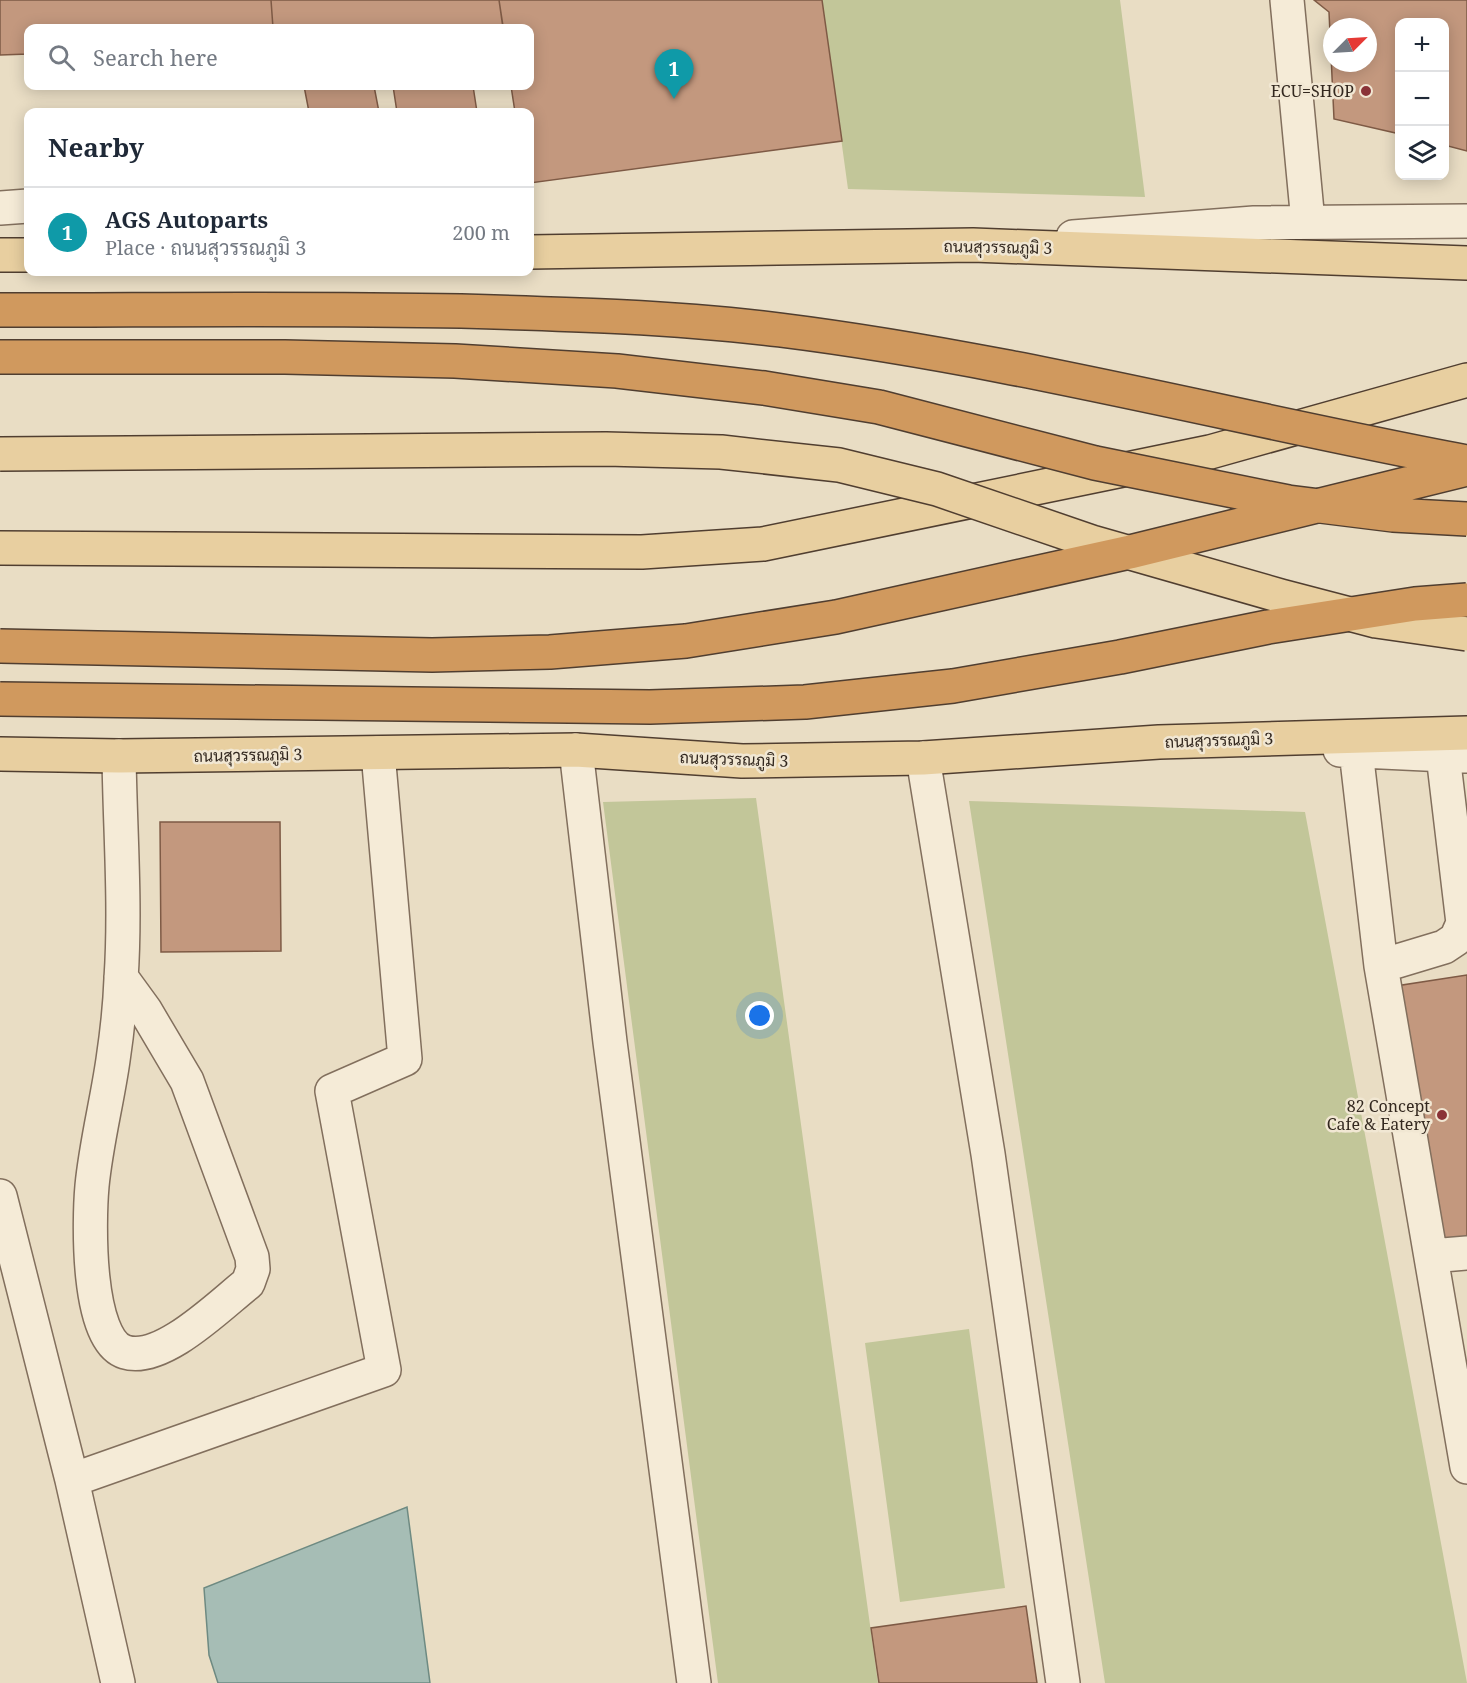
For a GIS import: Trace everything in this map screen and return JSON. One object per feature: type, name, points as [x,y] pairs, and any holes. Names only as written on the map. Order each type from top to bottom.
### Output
[{"type":"highway","points":[[0,310],[396,310],[541,313],[659,318],[777,330],[893,346],[1012,367],[1467,462]]},
{"type":"highway","points":[[0,357],[285,357],[455,361],[617,371],[764,388],[879,407],[1095,463],[1288,502],[1393,515],[1467,519]]},
{"type":"highway","points":[[0,646],[432,654],[550,652],[686,641],[848,615],[1130,552],[1467,469]]},
{"type":"highway","points":[[0,699],[650,707],[805,702],[953,686],[1120,657],[1269,627],[1415,604],[1467,600]]},
{"type":"main road","name":"ถนนสุวรรณภูมิ 3","points":[[534,252],[973,245],[1467,263]]},
{"type":"main road","points":[[0,255],[24,255]]},
{"type":"main road","points":[[0,548],[642,552],[763,544],[1210,452],[1467,380]]},
{"type":"main road","points":[[0,454],[606,449],[721,452],[839,465],[937,489],[1092,542],[1281,596],[1376,621],[1467,634]]},
{"type":"main road","name":"ถนนสุวรรณภูมิ 3","points":[[0,754],[119,756],[576,750],[742,761],[923,758],[1160,742],[1467,733]]},
{"type":"street","points":[[1287,0],[1308,222]]},
{"type":"street","points":[[0,208],[24,206]]},
{"type":"street","points":[[973,245],[1254,223],[1467,221]]},
{"type":"street","points":[[1160,742],[1455,755],[1463,923],[1456,939],[1444,947],[1381,966]]},
{"type":"street","points":[[576,750],[610,1042],[694,1683]]},
{"type":"street","points":[[1356,751],[1381,966],[1431,1256],[1456,1342],[1467,1467]]},
{"type":"street","points":[[72,1480],[384,1370],[332,1091],[405,1059],[378,753]]},
{"type":"street","points":[[119,756],[121,977],[116,1042],[92,1184],[89,1254],[100,1318],[111,1340],[124,1352],[147,1353],[168,1345],[248,1283],[253,1269],[252,1257],[187,1081],[146,1010],[121,977]]},
{"type":"street","points":[[923,758],[988,1154],[1063,1683]]},
{"type":"street","points":[[0,1196],[72,1480],[118,1683]]},
{"type":"street","points":[[1431,1256],[1467,1253]]},
{"type":"green space","points":[[822,0],[1120,0],[1145,197],[848,189]]},
{"type":"green space","points":[[756,798],[878,1683],[718,1683],[603,802]]},
{"type":"green space","points":[[969,801],[1305,812],[1467,1683],[1105,1683]]},
{"type":"green space","points":[[969,1329],[1005,1588],[900,1602],[865,1343]]},
{"type":"water","points":[[407,1507],[430,1683],[218,1683],[209,1655],[204,1588]]},
{"type":"building","points":[[0,0],[271,0],[273,24],[24,24],[24,54],[0,55]]},
{"type":"building","points":[[271,0],[499,0],[503,24],[273,24]]},
{"type":"building","points":[[499,0],[822,0],[842,141],[534,182],[534,108],[514,108],[512,90],[534,90],[534,24],[502,24]]},
{"type":"building","name":"ECU=SHOP","points":[[1314,0],[1467,0],[1467,151],[1449,146],[1449,18],[1395,18],[1395,133],[1334,119],[1332,72],[1377,72],[1377,18],[1329,18],[1329,12]]},
{"type":"building","points":[[305,90],[375,90],[378,108],[308,108]]},
{"type":"building","points":[[394,90],[474,90],[476,108],[396,108]]},
{"type":"building","points":[[160,822],[280,822],[281,951],[161,952]]},
{"type":"building","name":"82 Concept Cafe & Eatery","points":[[1467,975],[1467,1245],[1439,1249],[1396,986]]},
{"type":"building","points":[[1026,1606],[1037,1683],[879,1683],[871,1628]]},
{"type":"place","name":"ECU=SHOP","points":[[1366,91]]},
{"type":"place","name":"AGS Autoparts","points":[[674,99]]},
{"type":"place","name":"82 Concept Cafe & Eatery","points":[[1442,1115]]}]
